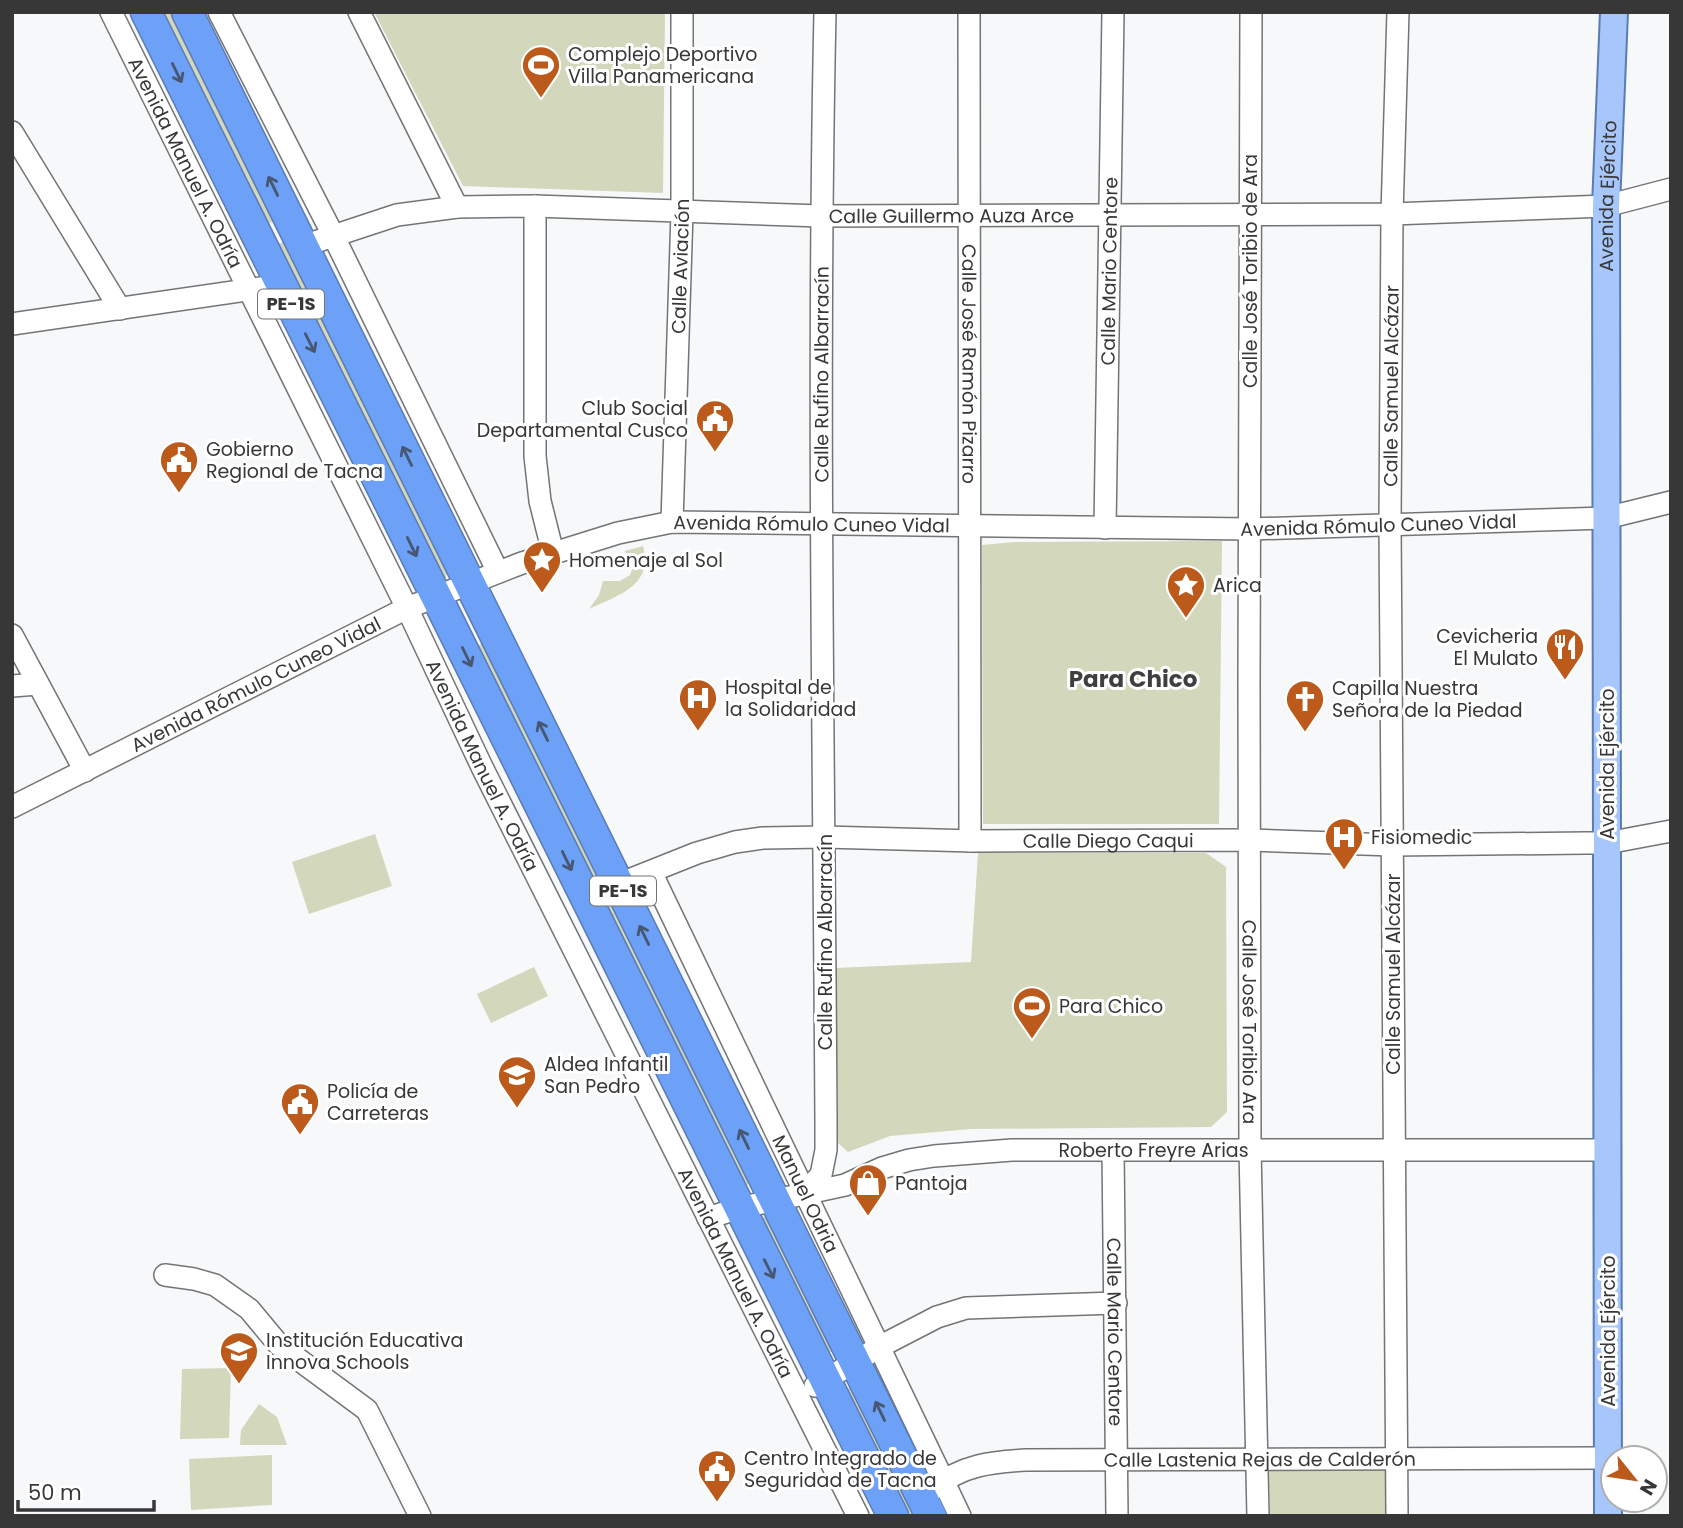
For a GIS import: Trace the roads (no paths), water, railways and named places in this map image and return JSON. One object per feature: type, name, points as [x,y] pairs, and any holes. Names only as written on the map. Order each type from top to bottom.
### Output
[{"type":"highway","name":"Avenida Manuel A. Odría","points":[[146,12],[893,1516]]},
{"type":"highway","name":"PE-1S","points":[[187,12],[855,1362],[933,1498]]},
{"type":"highway","points":[[260,240],[298,235]]},
{"type":"main road","name":"Avenida Ejército","points":[[1608,1444],[1606,206],[1614,12]]},
{"type":"street","name":"Avenida Manuel A. Odría","points":[[111,12],[407,608],[482,767],[858,1516]]},
{"type":"street","points":[[219,12],[333,235],[499,572]]},
{"type":"street","points":[[359,12],[457,207]]},
{"type":"street","name":"Calle Aviación","points":[[672,522],[682,213],[682,12]]},
{"type":"street","name":"Calle Rufino Albarracín","points":[[804,1193],[821,1175],[826,1150],[820,525],[825,12]]},
{"type":"street","name":"Calle José Ramón Pizarro","points":[[969,12],[970,841]]},
{"type":"street","name":"Calle Mario Centore","points":[[1105,528],[1113,12]]},
{"type":"street","name":"Calle José Toribio de Ara","points":[[1250,529],[1251,12]]},
{"type":"street","name":"Calle Samuel Alcázar","points":[[1397,1516],[1390,524],[1392,214],[1398,12]]},
{"type":"street","points":[[12,132],[120,309]]},
{"type":"street","name":"Calle Guillermo Auza Arce","points":[[298,235],[333,235],[397,215],[457,207],[535,206],[821,216],[1392,214],[1606,206],[1671,189]]},
{"type":"street","points":[[535,206],[535,456],[540,501],[554,553]]},
{"type":"street","points":[[12,324],[281,285]]},
{"type":"street","name":"Avenida Rómulo Cuneo Vidal","points":[[12,807],[407,608],[554,553],[618,533],[672,522],[1250,529],[1606,517],[1671,502]]},
{"type":"street","name":"Calle José Toribio Ara","points":[[1250,529],[1250,1149],[1258,1516]]},
{"type":"street","points":[[12,635],[85,771]]},
{"type":"street","points":[[12,686],[38,684]]},
{"type":"street","name":"Calle Diego Caqui","points":[[619,884],[697,853],[735,842],[764,838],[970,841],[1250,840],[1392,845],[1607,843],[1671,831]]},
{"type":"street","name":"Manuel Odria","points":[[651,872],[804,1193],[881,1346],[933,1498],[960,1516]]},
{"type":"street","name":"Roberto Freyre Arias","points":[[708,1218],[738,1208],[845,1185],[882,1168],[934,1156],[1012,1150],[1607,1150]]},
{"type":"street","name":"Calle Mario Centore","points":[[1113,1150],[1117,1516]]},
{"type":"street","points":[[165,1275],[215,1285],[249,1309],[279,1346],[367,1410],[420,1516]]},
{"type":"street","points":[[798,1396],[881,1346],[937,1317],[966,1308],[1116,1303]]},
{"type":"street","name":"Calle Lastenia Rejas de Calderón","points":[[933,1498],[961,1470],[1005,1461],[1599,1458]]},
{"type":"place","name":"Complejo Deportivo Villa Panamericana","points":[[541,99]]},
{"type":"place","name":"Club Social Departamental Cusco","points":[[715,453]]},
{"type":"place","name":"Gobierno Regional de Tacna","points":[[179,494]]},
{"type":"place","name":"Homenaje al Sol","points":[[542,594]]},
{"type":"place","name":"Arica","points":[[1186,619]]},
{"type":"place","name":"Cevicheria El Mulato","points":[[1565,681]]},
{"type":"place","name":"Hospital de la Solidaridad","points":[[698,732]]},
{"type":"place","name":"Capilla Nuestra Señora de la Piedad","points":[[1305,733]]},
{"type":"place","name":"Fisiomedic","points":[[1344,871]]},
{"type":"place","name":"Para Chico","points":[[1032,1040]]},
{"type":"place","name":"Aldea Infantil San Pedro","points":[[517,1109]]},
{"type":"place","name":"Policía de Carreteras","points":[[300,1136]]},
{"type":"place","name":"Pantoja","points":[[868,1217]]},
{"type":"place","name":"Institución Educativa Innova Schools","points":[[239,1385]]},
{"type":"place","name":"Centro Integrado de Seguridad de Tacna","points":[[717,1503]]},
{"type":"district","name":"Para Chico","points":[[1133,679]]}]
